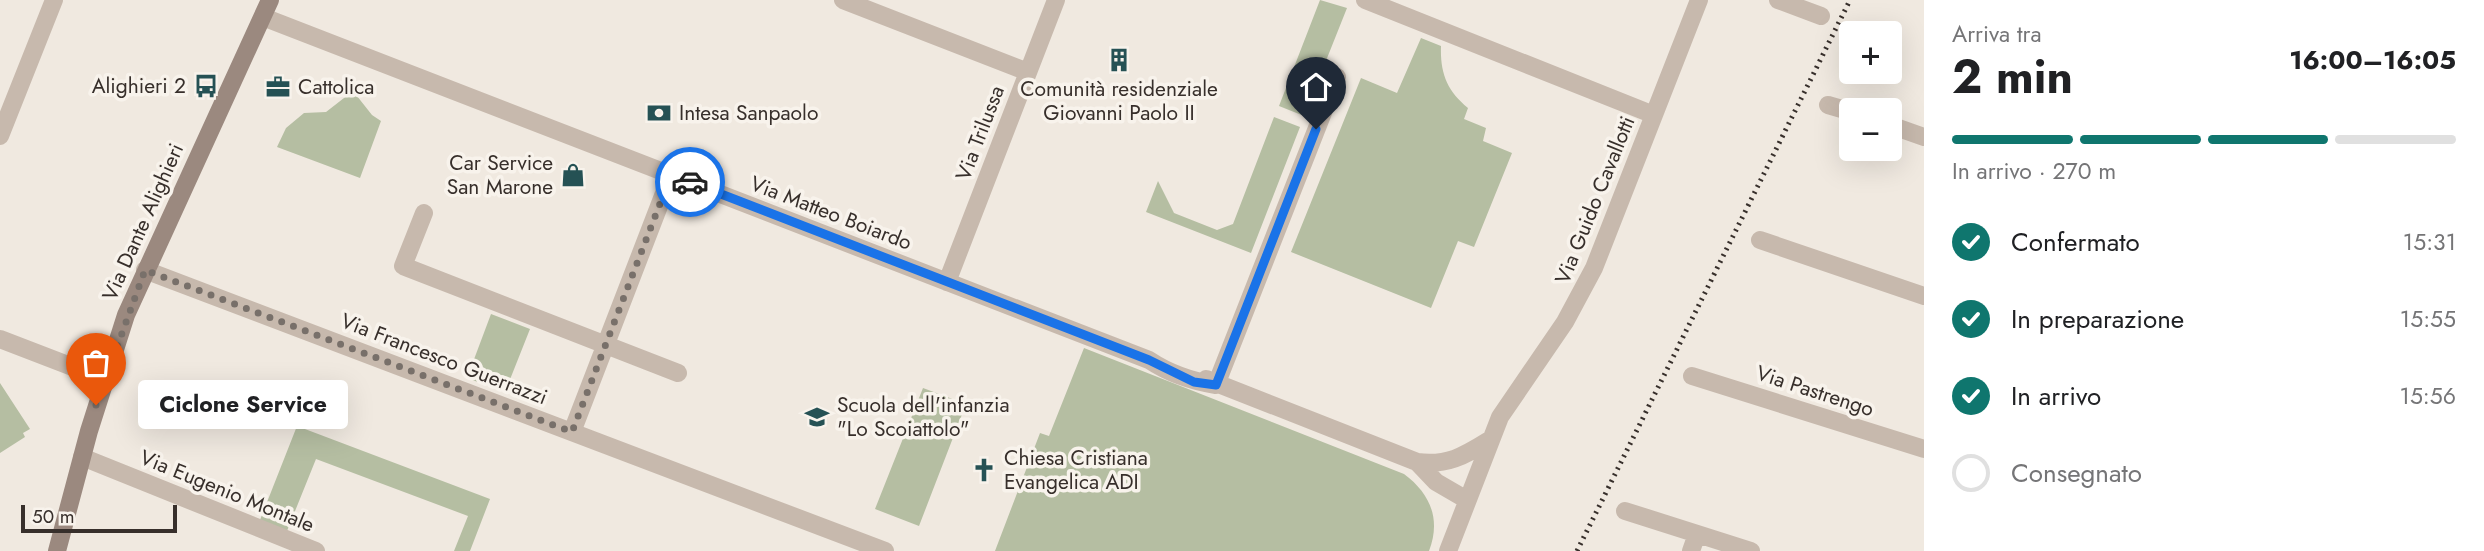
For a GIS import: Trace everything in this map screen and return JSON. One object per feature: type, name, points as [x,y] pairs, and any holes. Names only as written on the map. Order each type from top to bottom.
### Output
[{"type":"main road","name":"Via Dante Alighieri","points":[[57,551],[104,379],[145,270],[266,8]]},
{"type":"street","points":[[0,136],[6,103],[54,0]]},
{"type":"street","points":[[843,0],[1028,72]]},
{"type":"street","name":"Via Trilussa","points":[[947,282],[1056,0]]},
{"type":"street","points":[[1365,0],[1654,115]]},
{"type":"street","name":"Via Guido Cavallotti","points":[[1448,551],[1500,417],[1581,295],[1699,0]]},
{"type":"street","points":[[1778,0],[1821,16]]},
{"type":"street","name":"Via Matteo Boiardo","points":[[266,8],[671,175],[1149,360],[1194,382],[1216,385],[1417,462],[1447,463],[1489,441]]},
{"type":"street","points":[[1216,385],[1337,77]]},
{"type":"street","points":[[1828,104],[1839,108]]},
{"type":"street","points":[[1902,129],[1924,137]]},
{"type":"street","points":[[572,432],[671,175]]},
{"type":"street","points":[[424,213],[403,266],[678,373]]},
{"type":"street","points":[[1760,240],[1924,296]]},
{"type":"street","name":"Via Francesco Guerrazzi","points":[[145,270],[885,551]]},
{"type":"street","points":[[0,339],[104,379]]},
{"type":"street","name":"Via Pastrengo","points":[[1692,376],[1924,449]]},
{"type":"street","name":"Via Eugenio Montale","points":[[82,457],[315,550]]},
{"type":"street","name":"Via Matteo Boiardo","points":[[1417,462],[1436,482],[1467,500]]},
{"type":"street","points":[[1447,463],[1458,465],[1474,480]]},
{"type":"street","points":[[1625,511],[1694,542],[1751,551]]},
{"type":"green space","points":[[1320,0],[1347,8],[1304,116],[1279,106]]},
{"type":"green space","points":[[1421,38],[1441,46],[1446,81],[1468,108],[1464,119],[1486,128],[1483,141],[1512,153],[1474,247],[1458,241],[1431,308],[1291,252],[1361,78],[1397,93]]},
{"type":"green space","points":[[353,91],[372,115],[381,121],[360,178],[277,147],[286,128],[304,113],[326,112]]},
{"type":"green space","points":[[1274,117],[1300,127],[1251,253],[1146,212],[1158,181],[1174,213],[1217,230],[1233,224]]},
{"type":"green space","points":[[491,314],[530,329],[505,392],[467,378]]},
{"type":"green space","points":[[1084,348],[1404,474],[1421,490],[1431,508],[1434,529],[1429,551],[995,551],[1040,433],[1049,436]]},
{"type":"green space","points":[[0,383],[30,429],[23,433],[25,437],[0,453]]},
{"type":"green space","points":[[923,388],[966,404],[919,526],[875,509]]},
{"type":"green space","points":[[297,426],[490,499],[470,551],[454,551],[468,516],[316,459],[287,531],[260,520]]},
{"type":"railway","points":[[1577,551],[1850,0]]},
{"type":"way so far","points":[[96,405],[120,332],[145,270],[572,432],[671,175],[690,182]]},
{"type":"place","name":"Comunità residenziale Giovanni Paolo II","points":[[1119,60]]},
{"type":"place","name":"Alighieri 2","points":[[206,86]]},
{"type":"place","name":"Cattolica","points":[[278,87]]},
{"type":"place","name":"Intesa Sanpaolo","points":[[659,113]]},
{"type":"place","name":"Car Service San Marone","points":[[573,175]]},
{"type":"place","name":"Ciclone Service","points":[[96,405]]},
{"type":"place","name":"Scuola dell'infanzia \"Lo Scoiattolo\"","points":[[817,417]]},
{"type":"place","name":"Chiesa Cristiana Evangelica ADI","points":[[984,470]]},
{"type":"route","points":[[690,182],[1149,360],[1166,371],[1194,382],[1216,385],[1316,129]]}]
